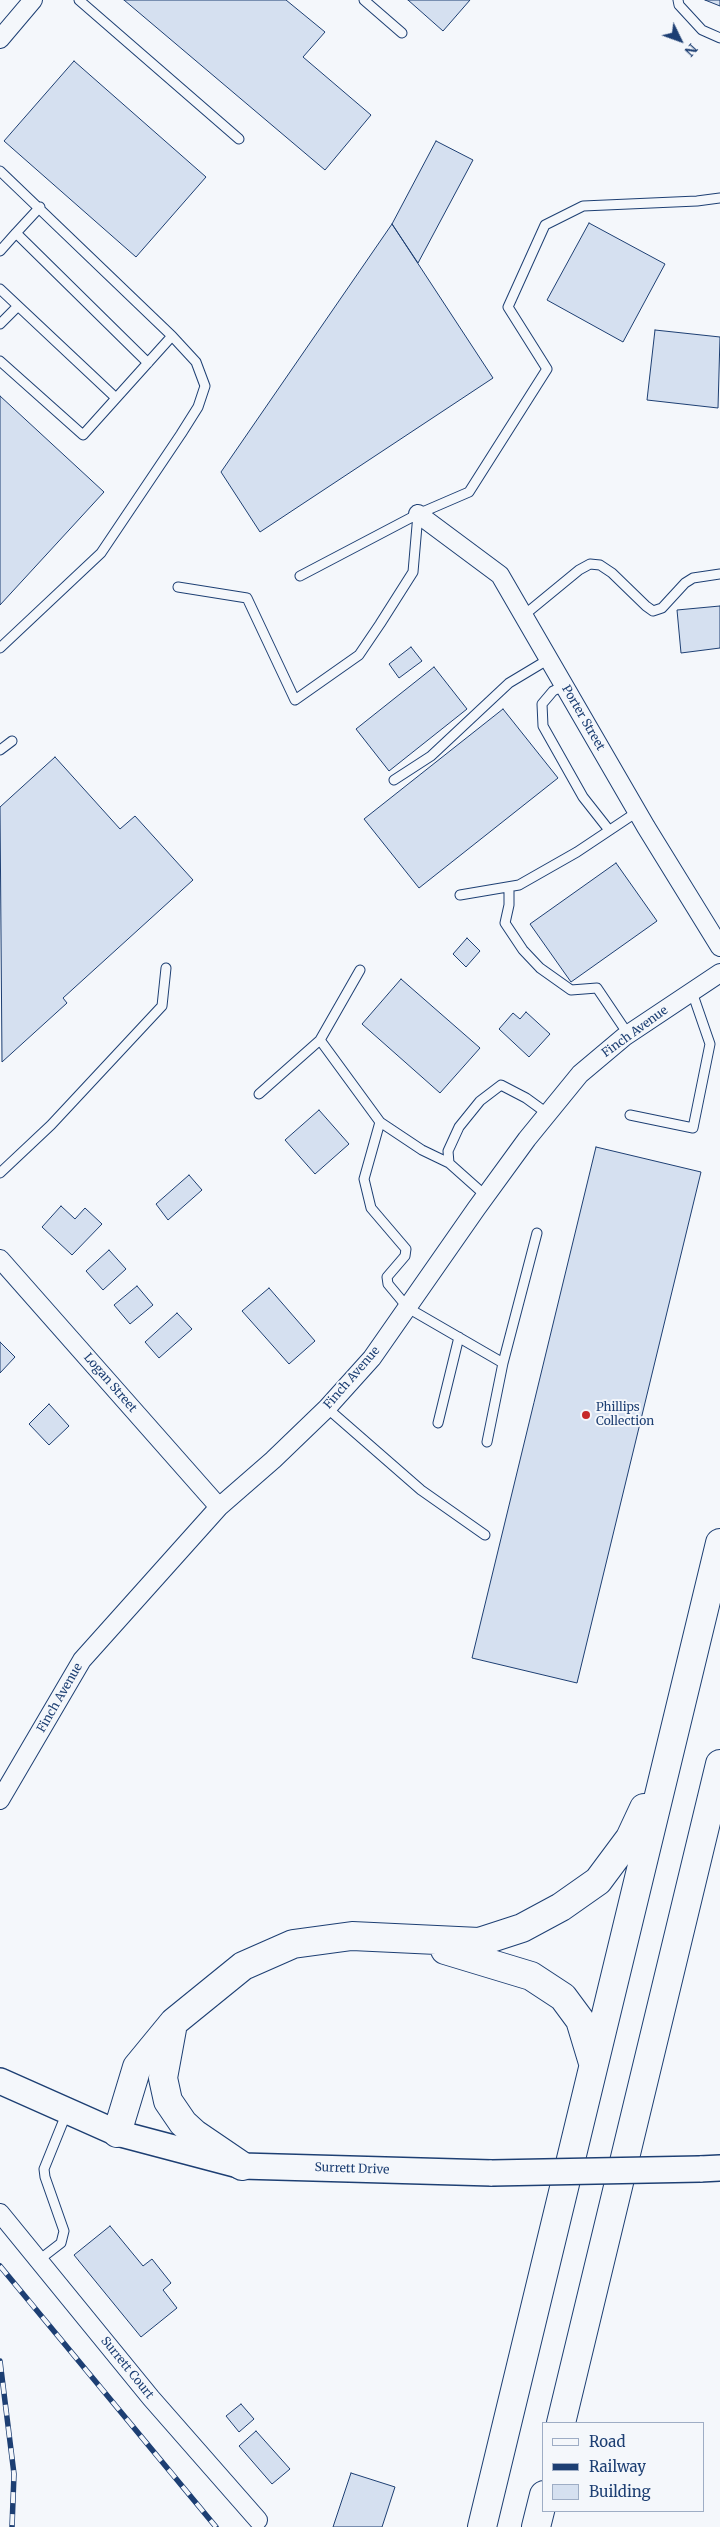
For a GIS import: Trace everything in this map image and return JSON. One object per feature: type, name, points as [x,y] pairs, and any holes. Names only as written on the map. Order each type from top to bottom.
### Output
[{"type":"highway","points":[[482,2527],[720,1543]]},
{"type":"highway","points":[[117,2133],[137,2068],[174,2022],[243,1966],[293,1944],[352,1936],[479,1942],[522,1928],[561,1907],[598,1881],[630,1838],[670,1747]]},
{"type":"highway","points":[[561,2422],[720,1764]]},
{"type":"highway","points":[[689,1889],[714,1847],[720,1843]]},
{"type":"highway","points":[[410,1940],[531,1976],[564,1998],[580,2020],[593,2064]]},
{"type":"highway","points":[[174,2022],[163,2078],[168,2102],[183,2123],[195,2134],[242,2166]]},
{"type":"highway","points":[[536,2527],[542,2503]]},
{"type":"street","points":[[0,39],[33,0]]},
{"type":"street","name":"Porter Street","points":[[418,514],[500,575],[637,812],[720,947]]},
{"type":"street","name":"Finch Avenue","points":[[0,1800],[82,1660],[219,1507],[273,1460],[327,1408],[372,1358],[486,1196],[580,1074],[628,1034],[720,973]]},
{"type":"street","name":"Logan Street","points":[[0,1259],[219,1507]]},
{"type":"street","name":"Surrett Drive","points":[[0,2081],[117,2133],[242,2166],[492,2173],[710,2169]]},
{"type":"street","name":"Surrett Court","points":[[0,2213],[152,2398],[258,2520]]},
{"type":"lane","points":[[79,0],[239,139]]},
{"type":"lane","points":[[364,0],[402,34]]},
{"type":"lane","points":[[678,0],[679,5],[702,30],[720,38]]},
{"type":"lane","points":[[0,171],[40,207],[172,336],[196,362],[204,386],[198,406],[101,553],[0,648]]},
{"type":"lane","points":[[300,576],[418,514],[469,492],[547,369],[508,306],[545,225],[583,206],[697,201],[720,198]]},
{"type":"lane","points":[[0,251],[40,207]]},
{"type":"lane","points":[[16,233],[148,363]]},
{"type":"lane","points":[[0,289],[116,398]]},
{"type":"lane","points":[[0,324],[18,306]]},
{"type":"lane","points":[[0,361],[82,436],[172,336]]},
{"type":"lane","points":[[178,587],[247,598],[295,700],[359,654],[380,624],[413,572],[418,514]]},
{"type":"lane","points":[[523,616],[578,570],[590,564],[600,565],[612,573],[653,611],[662,608],[685,583],[693,578],[720,574]]},
{"type":"lane","points":[[394,780],[431,756],[509,684],[549,659]]},
{"type":"lane","points":[[564,686],[553,691],[542,704],[543,726],[583,797],[609,830]]},
{"type":"lane","points":[[0,750],[12,741]]},
{"type":"lane","points":[[460,895],[519,885],[577,852],[637,812]]},
{"type":"lane","points":[[509,887],[509,906],[505,923],[523,950],[540,968],[571,990],[597,988],[628,1034]]},
{"type":"lane","points":[[0,1172],[51,1125],[162,1006],[166,968]]},
{"type":"lane","points":[[259,1094],[320,1040],[360,970]]},
{"type":"lane","points":[[630,1115],[693,1128],[710,1044],[692,992]]},
{"type":"lane","points":[[320,1040],[380,1122],[422,1150],[449,1163],[486,1196]]},
{"type":"lane","points":[[449,1163],[448,1151],[459,1127],[480,1102],[501,1085],[526,1098],[548,1114]]},
{"type":"lane","points":[[380,1122],[364,1179],[371,1208],[406,1249],[405,1256],[387,1277],[388,1284],[408,1308],[503,1362]]},
{"type":"lane","points":[[487,1442],[503,1362],[538,1233]]},
{"type":"lane","points":[[438,1423],[459,1337]]},
{"type":"lane","points":[[327,1408],[422,1490],[485,1535]]},
{"type":"lane","points":[[38,2260],[60,2243],[64,2231],[45,2177],[44,2169],[67,2111]]},
{"type":"building","points":[[124,0],[286,0],[325,32],[303,57],[371,115],[325,170]]},
{"type":"building","points":[[408,0],[470,0],[443,31]]},
{"type":"building","points":[[705,0],[720,0],[720,6]]},
{"type":"building","points":[[74,61],[206,177],[136,257],[4,141]]},
{"type":"building","points":[[436,141],[473,160],[418,263],[392,224]]},
{"type":"building","points":[[589,223],[665,264],[623,342],[547,300]]},
{"type":"building","points":[[392,224],[493,378],[260,532],[221,472]]},
{"type":"building","points":[[655,330],[720,337],[718,408],[647,400]]},
{"type":"building","points":[[0,396],[104,492],[0,605]]},
{"type":"building","points":[[720,606],[720,648],[681,653],[677,610]]},
{"type":"building","points":[[411,647],[422,661],[399,678],[389,664]]},
{"type":"building","points":[[434,667],[467,709],[389,771],[356,729]]},
{"type":"building","points":[[503,709],[558,778],[419,888],[364,819]]},
{"type":"building","points":[[55,757],[120,829],[135,816],[193,880],[63,998],[67,1003],[2,1062],[0,807]]},
{"type":"building","points":[[616,863],[657,921],[571,982],[530,924]]},
{"type":"building","points":[[467,938],[480,951],[466,967],[453,954]]},
{"type":"building","points":[[401,979],[480,1048],[440,1093],[362,1024]]},
{"type":"building","points":[[526,1012],[550,1034],[529,1057],[499,1029],[513,1013],[520,1019]]},
{"type":"building","points":[[319,1110],[349,1144],[315,1174],[285,1140]]},
{"type":"building","name":"Phillips Collection","points":[[596,1147],[701,1172],[577,1683],[472,1658]]},
{"type":"building","points":[[189,1175],[202,1190],[168,1220],[156,1204]]},
{"type":"building","points":[[61,1206],[75,1219],[85,1208],[102,1224],[72,1255],[42,1227]]},
{"type":"building","points":[[109,1250],[126,1269],[103,1290],[86,1271]]},
{"type":"building","points":[[137,1286],[153,1305],[130,1324],[114,1305]]},
{"type":"building","points":[[269,1288],[315,1341],[289,1364],[242,1311]]},
{"type":"building","points":[[177,1313],[192,1329],[159,1358],[145,1342]]},
{"type":"building","points":[[0,1342],[15,1357],[0,1373]]},
{"type":"building","points":[[49,1404],[69,1426],[49,1445],[29,1424]]},
{"type":"building","points":[[110,2226],[143,2266],[152,2259],[171,2283],[163,2290],[177,2308],[141,2337],[74,2255]]},
{"type":"building","points":[[241,2404],[254,2419],[239,2432],[226,2416]]},
{"type":"building","points":[[256,2431],[290,2469],[272,2484],[239,2446]]},
{"type":"building","points":[[351,2473],[395,2487],[382,2527],[333,2527]]},
{"type":"railway","points":[[0,2266],[216,2527]]},
{"type":"railway","points":[[0,2361],[14,2474],[12,2527]]},
{"type":"place","name":"Phillips Collection","points":[[586,1415]]}]
